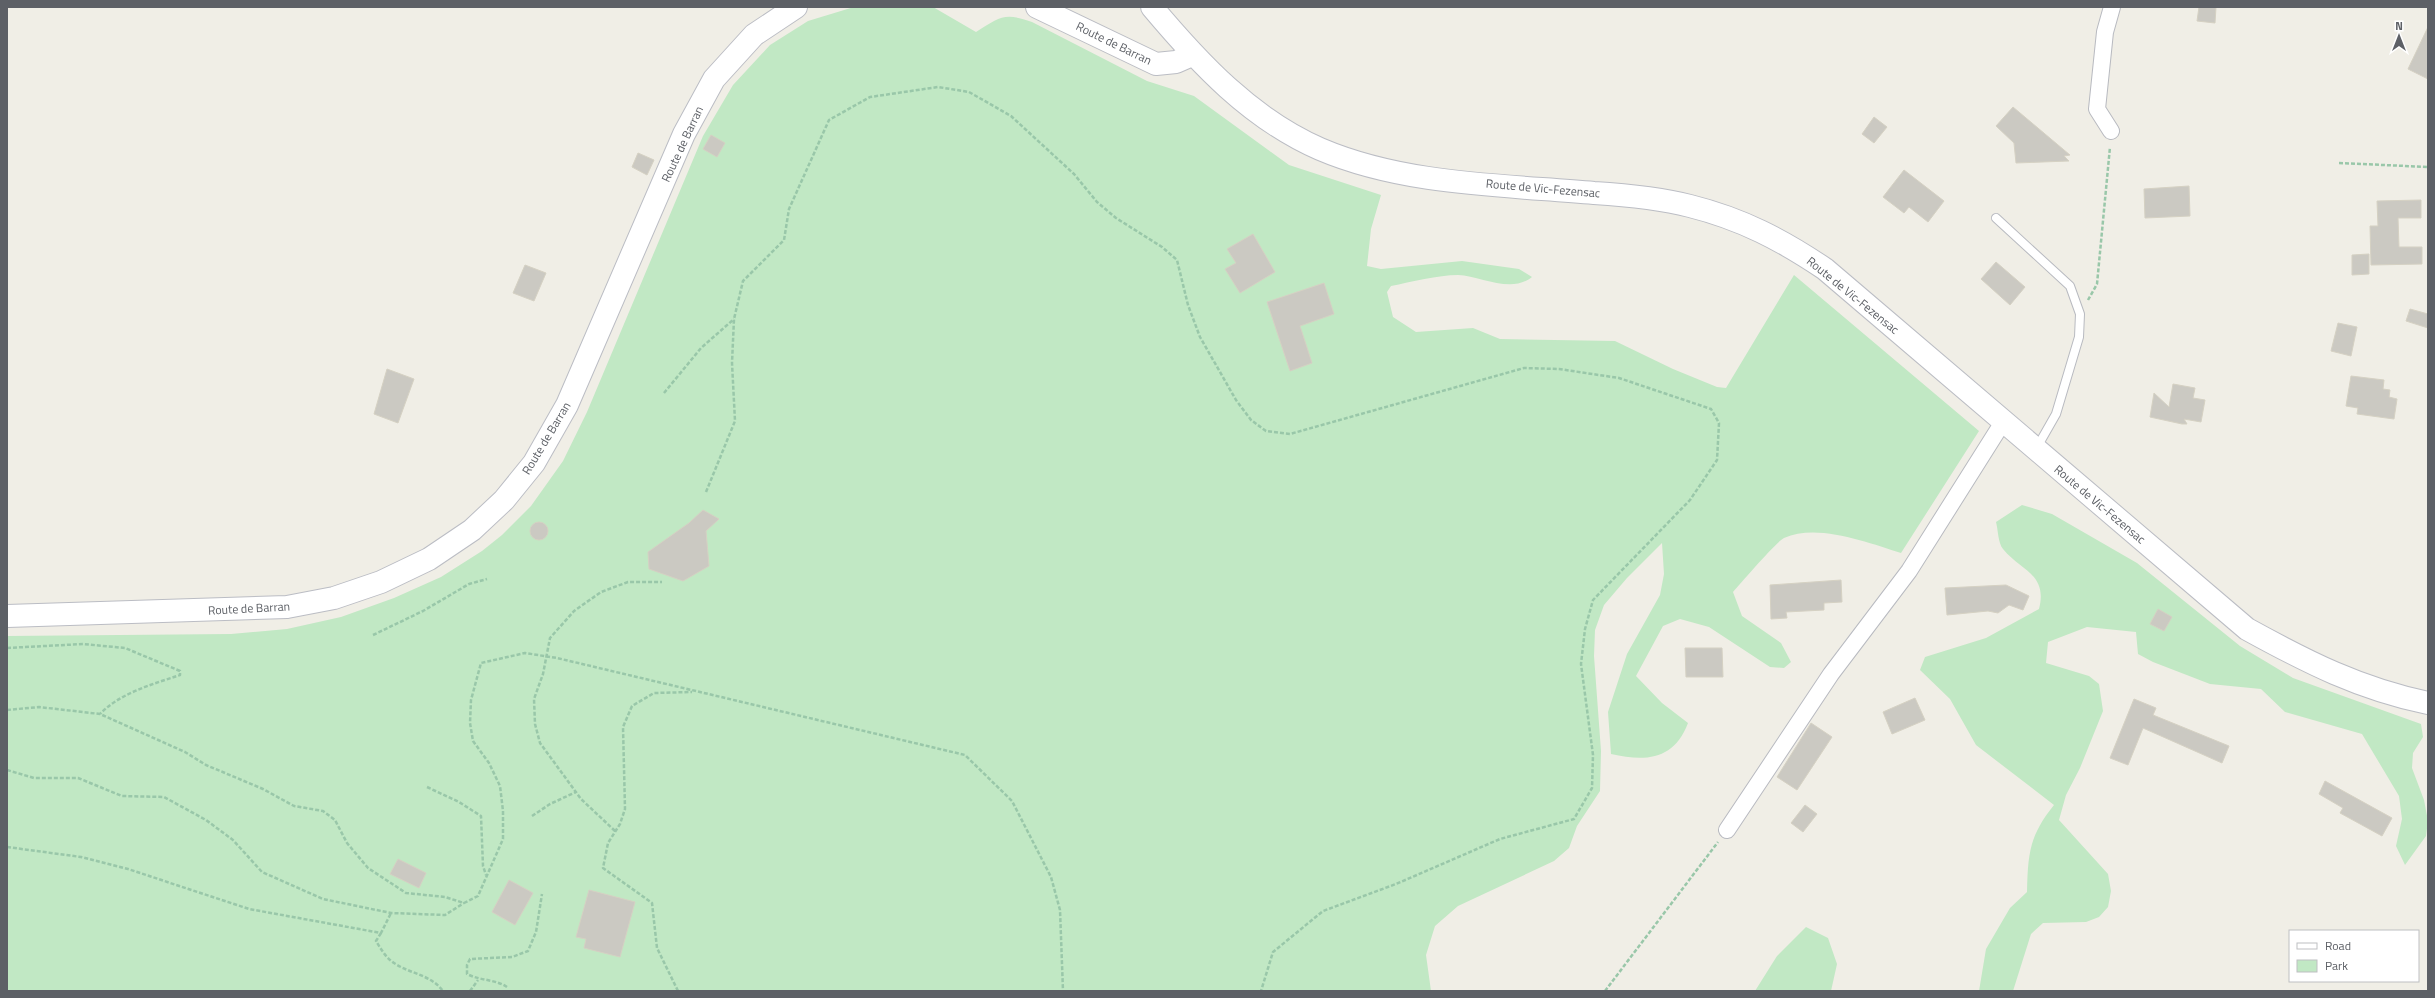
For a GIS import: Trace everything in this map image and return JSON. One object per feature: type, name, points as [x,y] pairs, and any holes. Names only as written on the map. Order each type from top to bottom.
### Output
[{"type":"main road","name":"Route de Barran","points":[[7,616],[287,608],[334,598],[381,582],[429,559],[472,530],[504,500],[534,463],[567,405],[684,134],[714,79],[754,35],[796,7]]},
{"type":"main road","name":"Route de Barran","points":[[1037,7],[1156,64],[1176,62],[1192,55]]},
{"type":"main road","name":"Route de Vic-Fezensac","points":[[1152,7],[1192,55],[1225,86],[1271,121],[1320,149],[1380,169],[1452,180],[1629,196],[1689,205],[1743,222],[1787,244],[1826,269],[2003,422],[2248,629],[2306,662],[2361,685],[2428,703]]},
{"type":"street","points":[[2111,131],[2097,109],[2105,32],[2112,7]]},
{"type":"street","points":[[1726,830],[1831,674],[1909,571],[2003,422]]},
{"type":"lane","points":[[1996,218],[2070,286],[2080,314],[2079,337],[2056,414],[2035,449]]},
{"type":"path","points":[[706,492],[735,421],[732,363],[734,319],[743,281],[784,240],[789,209],[829,120],[870,97],[938,87],[969,92],[1010,116],[1074,174],[1097,202],[1116,218],[1162,247],[1177,260],[1185,294],[1200,338],[1236,400],[1251,420],[1266,431],[1290,434],[1524,368],[1559,369],[1620,378],[1711,409],[1719,423],[1717,460],[1690,500],[1593,600],[1585,629],[1581,664],[1593,755],[1592,788],[1574,819],[1500,839],[1396,884],[1323,911],[1273,952],[1261,991]]},
{"type":"path","points":[[2080,314],[2097,284],[2111,131]]},
{"type":"path","points":[[2339,163],[2428,167]]},
{"type":"path","points":[[664,393],[701,348],[734,319]]},
{"type":"path","points":[[373,635],[423,611],[469,584],[487,579]]},
{"type":"path","points":[[615,831],[576,792],[540,743],[535,724],[534,699],[550,638],[574,611],[601,592],[628,582],[662,582]]},
{"type":"path","points":[[7,648],[83,644],[125,648],[180,671],[180,675],[150,686],[108,705],[100,714]]},
{"type":"path","points":[[7,770],[34,778],[78,778],[122,796],[164,797],[206,820],[233,840],[262,872],[288,885],[323,899],[391,913],[445,915],[478,896],[503,839],[503,811],[500,786],[489,763],[473,740],[470,723],[471,700],[481,663],[525,652],[546,656],[965,755],[1012,801],[1051,877],[1060,910],[1063,991]]},
{"type":"path","points":[[678,991],[657,948],[652,903],[603,868],[608,843],[625,809],[623,727],[632,706],[654,693],[697,692]]},
{"type":"path","points":[[7,710],[38,707],[100,714],[185,752],[206,765],[263,789],[294,806],[323,811],[335,820],[347,843],[368,868],[406,893],[445,897],[464,903]]},
{"type":"path","points":[[427,787],[459,802],[481,816],[483,866],[486,876]]},
{"type":"path","points":[[532,816],[550,804],[576,792]]},
{"type":"path","points":[[1605,991],[1726,830]]},
{"type":"path","points":[[7,847],[81,858],[128,869],[249,908],[381,933]]},
{"type":"path","points":[[507,987],[498,981],[478,980],[467,974],[467,965],[470,959],[512,956],[528,951],[536,932],[542,894]]},
{"type":"path","points":[[391,913],[376,941],[383,953],[394,963],[432,980],[443,991]]},
{"type":"path","points":[[470,991],[478,980]]},
{"type":"green space","points":[[854,7],[933,7],[976,32],[1002,18],[1015,17],[1032,22],[1147,81],[1194,96],[1289,165],[1381,195],[1371,229],[1367,266],[1381,269],[1462,261],[1519,269],[1532,277],[1524,282],[1505,284],[1467,276],[1450,275],[1391,286],[1387,292],[1393,317],[1416,332],[1473,328],[1500,339],[1615,341],[1673,369],[1717,387],[1726,388],[1794,275],[1979,431],[1901,553],[1843,536],[1812,533],[1797,534],[1784,538],[1780,541],[1766,554],[1733,592],[1742,616],[1781,643],[1791,662],[1784,668],[1770,667],[1709,627],[1680,619],[1663,626],[1636,676],[1662,703],[1688,723],[1675,745],[1667,751],[1657,755],[1636,758],[1611,754],[1608,712],[1627,654],[1660,595],[1664,574],[1662,543],[1627,578],[1604,605],[1595,630],[1594,656],[1601,751],[1600,791],[1577,826],[1569,848],[1554,861],[1458,906],[1435,926],[1426,955],[1431,991],[7,991],[7,636],[231,634],[287,629],[341,617],[394,598],[441,577],[482,551],[502,535],[531,506],[563,461],[587,412],[703,136],[733,85],[770,45],[808,21]]},
{"type":"green space","points":[[2022,505],[2052,514],[2137,563],[2240,646],[2293,678],[2421,724],[2423,737],[2413,753],[2412,768],[2424,800],[2428,821],[2426,836],[2405,865],[2396,846],[2402,819],[2399,796],[2362,734],[2285,712],[2261,689],[2210,684],[2153,662],[2138,654],[2136,632],[2087,627],[2048,642],[2046,663],[2089,676],[2099,684],[2103,711],[2080,768],[2066,795],[2059,820],[2108,874],[2111,891],[2108,907],[2099,917],[2086,922],[2043,923],[2031,934],[2013,991],[1979,991],[1986,949],[2010,908],[2027,892],[2029,856],[2035,836],[2039,826],[2054,805],[1976,745],[1950,699],[1920,670],[1925,657],[1986,638],[2039,609],[2041,597],[2040,588],[2031,574],[2001,546],[1996,522]]},
{"type":"green space","points":[[1806,927],[1828,938],[1837,964],[1831,991],[1755,991],[1777,956]]},
{"type":"building","points":[[2199,7],[2216,7],[2215,23],[2197,21]]},
{"type":"building","points":[[2428,27],[2428,79],[2408,69]]},
{"type":"building","points":[[2013,107],[2070,155],[2064,156],[2069,161],[2016,163],[2014,143],[1996,126]]},
{"type":"building","points":[[1874,117],[1887,127],[1874,143],[1862,134]]},
{"type":"building","points":[[711,135],[725,143],[717,157],[703,149]]},
{"type":"building","points":[[638,153],[654,160],[647,175],[632,167]]},
{"type":"building","points":[[1904,170],[1944,201],[1928,222],[1909,207],[1904,213],[1883,197]]},
{"type":"building","points":[[2189,186],[2190,216],[2145,218],[2144,189]]},
{"type":"building","points":[[2421,200],[2421,218],[2398,218],[2399,247],[2422,247],[2422,264],[2371,265],[2370,226],[2378,226],[2377,201]]},
{"type":"building","points":[[1253,234],[1275,272],[1240,293],[1225,269],[1236,263],[1227,249]]},
{"type":"building","points":[[2369,254],[2369,274],[2352,275],[2352,255]]},
{"type":"building","points":[[1996,262],[2025,287],[2010,305],[1981,279]]},
{"type":"building","points":[[525,265],[546,273],[534,301],[513,293]]},
{"type":"building","points":[[1324,283],[1334,314],[1300,326],[1312,363],[1290,371],[1267,302]]},
{"type":"building","points":[[2410,309],[2428,314],[2428,328],[2406,321]]},
{"type":"building","points":[[2338,323],[2357,327],[2351,356],[2331,351]]},
{"type":"building","points":[[387,369],[414,379],[398,423],[374,414]]},
{"type":"building","points":[[2351,376],[2384,380],[2383,389],[2390,390],[2389,397],[2397,399],[2394,419],[2357,414],[2358,408],[2346,406]]},
{"type":"building","points":[[2173,384],[2195,388],[2193,398],[2205,400],[2201,422],[2184,419],[2187,424],[2182,424],[2150,417],[2154,393],[2169,407]]},
{"type":"building","points":[[703,510],[719,519],[706,531],[709,566],[683,581],[649,569],[648,552],[689,523]]},
{"type":"building","points":[[539,522],[545,525],[548,531],[545,537],[539,540],[533,537],[530,531],[533,525]]},
{"type":"building","points":[[1841,580],[1842,602],[1824,603],[1824,610],[1786,612],[1787,618],[1771,619],[1770,585]]},
{"type":"building","points":[[2006,585],[2029,596],[2023,610],[2009,605],[1998,613],[1988,611],[1947,615],[1945,588]]},
{"type":"building","points":[[2158,609],[2172,617],[2164,631],[2150,624]]},
{"type":"building","points":[[1685,648],[1722,648],[1723,677],[1686,677]]},
{"type":"building","points":[[1915,698],[1925,720],[1892,734],[1883,712]]},
{"type":"building","points":[[2134,699],[2156,708],[2153,715],[2229,746],[2222,763],[2143,728],[2128,765],[2110,758]]},
{"type":"building","points":[[1811,723],[1832,737],[1797,790],[1777,777]]},
{"type":"building","points":[[2325,781],[2392,818],[2382,836],[2340,813],[2343,808],[2319,794]]},
{"type":"building","points":[[1805,805],[1817,814],[1803,832],[1791,823]]},
{"type":"building","points":[[398,859],[426,873],[419,888],[390,874]]},
{"type":"building","points":[[509,880],[533,893],[515,925],[492,912]]},
{"type":"building","points":[[589,890],[635,902],[620,957],[584,948],[586,939],[576,937]]}]
